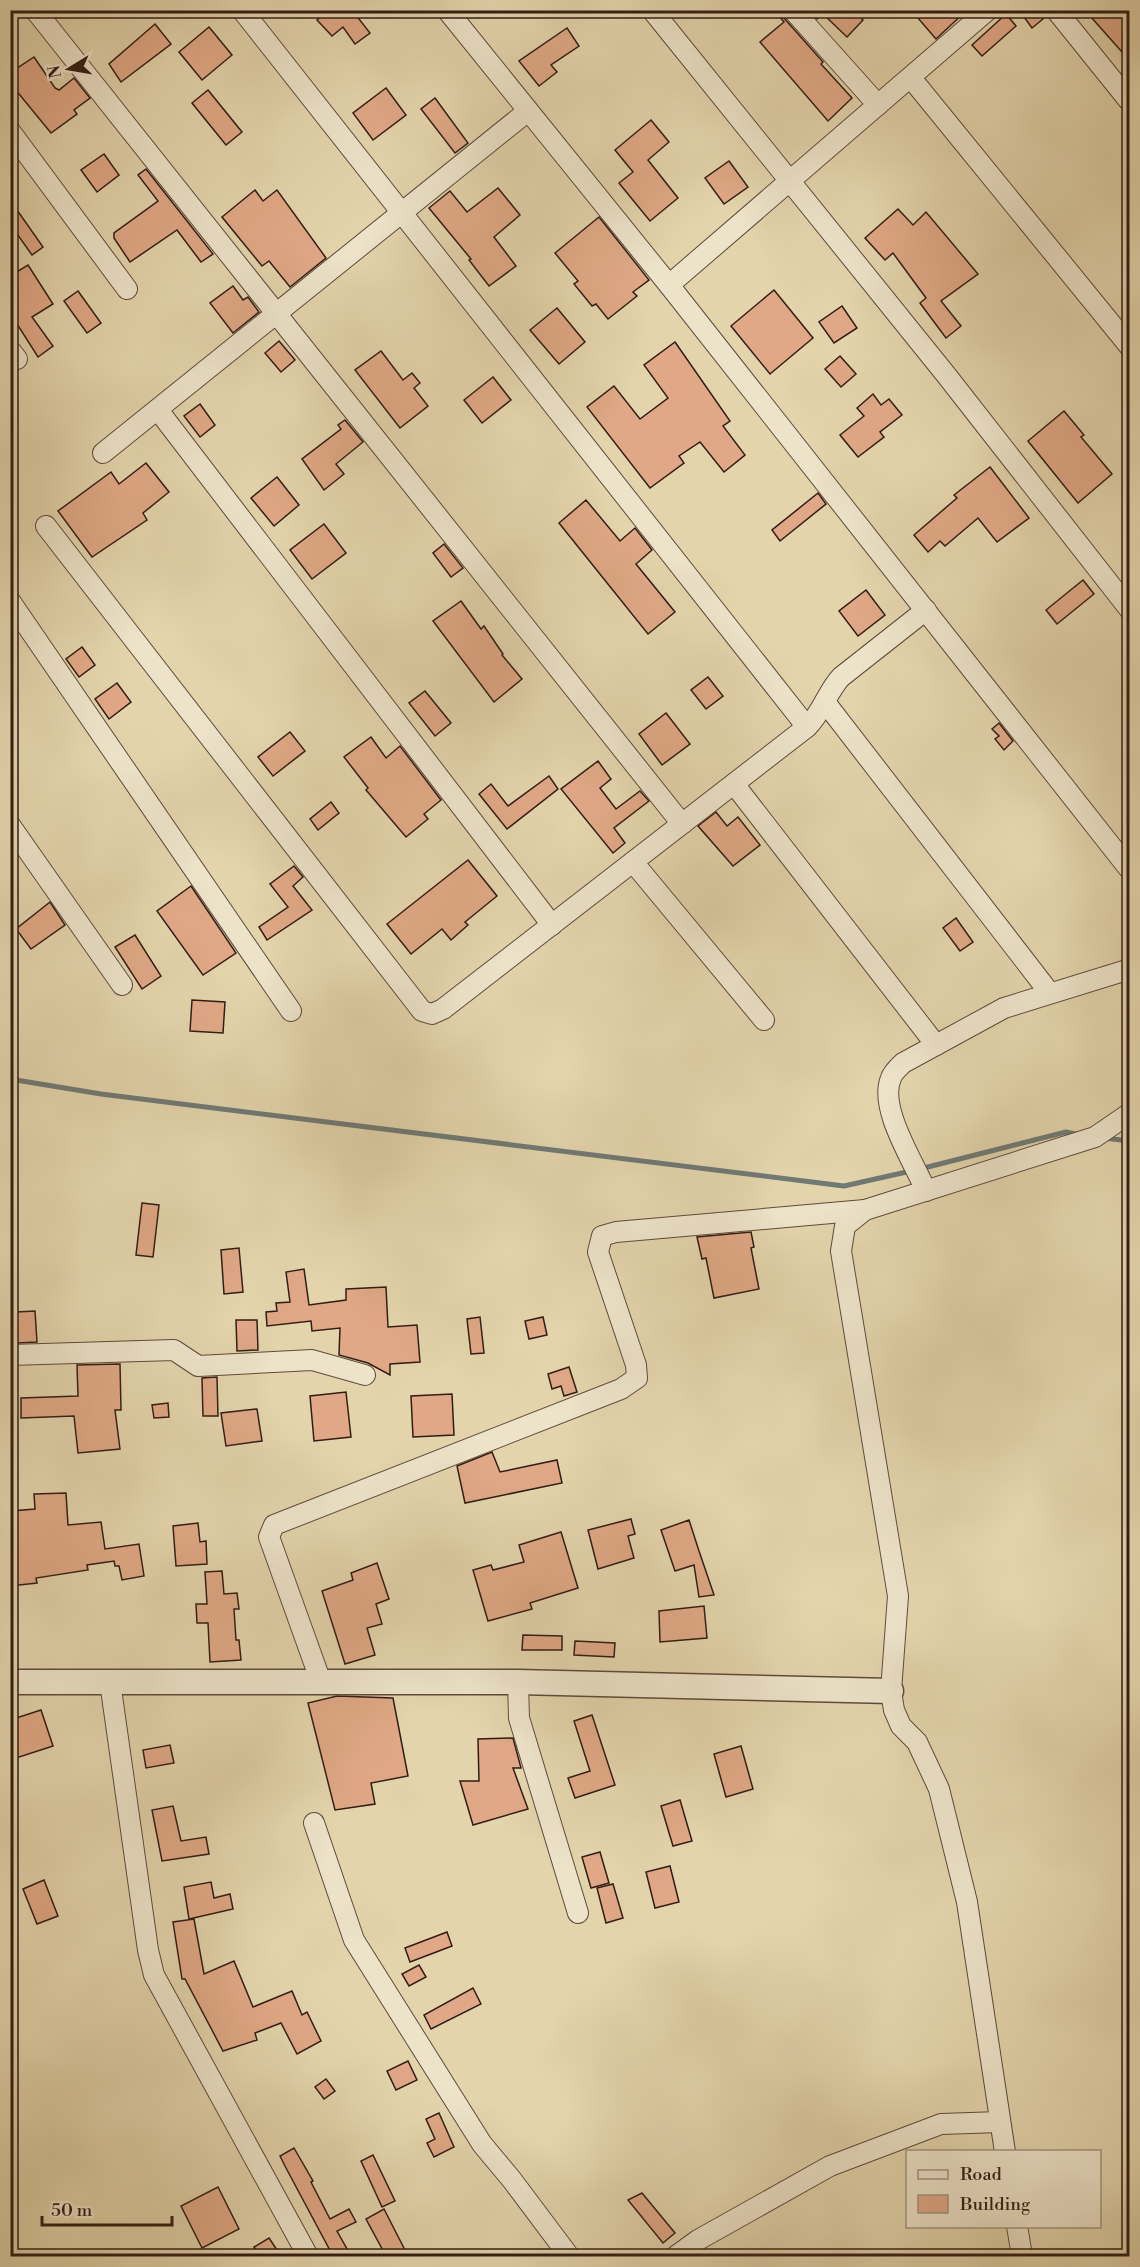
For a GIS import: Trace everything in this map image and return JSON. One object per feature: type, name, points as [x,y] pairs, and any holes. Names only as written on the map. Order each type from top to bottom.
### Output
[{"type":"street","points":[[35,10],[682,824]]},
{"type":"street","points":[[242,10],[807,727]]},
{"type":"street","points":[[447,10],[669,285],[1130,870]]},
{"type":"street","points":[[652,10],[947,376],[1130,610]]},
{"type":"street","points":[[793,10],[878,105]]},
{"type":"street","points":[[669,285],[988,10]]},
{"type":"street","points":[[1056,10],[1130,102]]},
{"type":"street","points":[[911,78],[1130,347]]},
{"type":"street","points":[[103,453],[528,111]]},
{"type":"street","points":[[10,131],[127,289]]},
{"type":"street","points":[[158,410],[552,925]]},
{"type":"street","points":[[45,526],[422,1011],[432,1014],[443,1009],[807,727],[816,718],[833,686],[841,677],[926,610]]},
{"type":"street","points":[[10,601],[291,1011]]},
{"type":"street","points":[[825,702],[1049,992]]},
{"type":"street","points":[[734,784],[936,1045]]},
{"type":"street","points":[[10,825],[122,986]]},
{"type":"street","points":[[633,862],[764,1020]]},
{"type":"street","points":[[926,1191],[895,1123],[889,1102],[891,1078],[903,1063],[1004,1008],[1049,992],[1130,969]]},
{"type":"street","points":[[321,1682],[269,1537],[274,1525],[621,1389],[637,1378],[636,1365],[598,1252],[602,1236],[616,1232],[865,1210],[1095,1137],[1130,1113]]},
{"type":"street","points":[[865,1210],[845,1226],[841,1251],[898,1596],[891,1691],[894,1710],[901,1726],[917,1742],[939,1789],[967,1902],[1005,2150]]},
{"type":"street","points":[[10,1355],[174,1350],[198,1366],[312,1360],[365,1375]]},
{"type":"street","points":[[10,1682],[518,1682],[891,1691]]},
{"type":"street","points":[[111,1682],[147,1950],[154,1975],[308,2256]]},
{"type":"street","points":[[518,1682],[519,1718],[578,1913]]},
{"type":"street","points":[[314,1823],[354,1940],[482,2144],[569,2256]]},
{"type":"street","points":[[676,2256],[702,2248],[830,2166],[941,2124],[1000,2122]]},
{"type":"street","points":[[1017,2228],[1022,2256]]},
{"type":"building","points":[[328,10],[352,10],[370,33],[355,44],[343,27],[332,36],[317,20]]},
{"type":"building","points":[[774,10],[781,10],[784,18],[823,62],[821,64],[852,98],[828,121],[760,42],[784,22]]},
{"type":"building","points":[[810,10],[853,10],[863,20],[847,37],[823,14],[817,19]]},
{"type":"building","points":[[911,10],[967,10],[936,39]]},
{"type":"building","points":[[1019,10],[1036,10],[1043,19],[1032,28]]},
{"type":"building","points":[[1099,10],[1130,10],[1130,61],[1091,17]]},
{"type":"building","points":[[1006,14],[1016,26],[982,56],[972,45]]},
{"type":"building","points":[[155,24],[171,44],[121,82],[109,64]]},
{"type":"building","points":[[209,27],[232,55],[202,80],[179,52]]},
{"type":"building","points":[[567,28],[579,46],[551,65],[557,72],[539,86],[519,61]]},
{"type":"building","points":[[34,57],[55,88],[59,90],[74,78],[90,98],[74,110],[77,114],[51,133],[10,83],[10,73]]},
{"type":"building","points":[[386,88],[406,115],[373,140],[353,113]]},
{"type":"building","points":[[208,90],[242,132],[226,145],[192,103]]},
{"type":"building","points":[[435,98],[468,143],[455,153],[421,109]]},
{"type":"building","points":[[651,120],[669,142],[648,160],[678,198],[650,221],[619,183],[633,172],[615,150]]},
{"type":"building","points":[[104,154],[119,175],[97,192],[81,170]]},
{"type":"building","points":[[729,161],[748,187],[724,204],[705,178]]},
{"type":"building","points":[[146,169],[213,254],[201,262],[177,230],[130,262],[114,238],[114,233],[158,201],[138,175]]},
{"type":"building","points":[[498,188],[520,215],[494,237],[516,266],[489,286],[469,260],[471,259],[429,208],[450,191],[467,212]]},
{"type":"building","points":[[255,190],[263,201],[277,190],[326,258],[290,287],[269,261],[262,266],[222,217]]},
{"type":"building","points":[[10,200],[43,247],[32,255],[10,224]]},
{"type":"building","points":[[898,209],[913,225],[926,212],[978,274],[941,301],[961,326],[946,338],[920,303],[926,298],[893,253],[885,260],[865,238]]},
{"type":"building","points":[[599,217],[649,280],[633,292],[637,296],[608,319],[596,304],[592,306],[574,284],[578,281],[555,253]]},
{"type":"building","points":[[28,265],[53,304],[32,317],[53,346],[38,357],[10,313],[10,276]]},
{"type":"building","points":[[233,286],[243,300],[248,297],[259,312],[233,333],[210,303]]},
{"type":"building","points":[[774,290],[813,338],[770,374],[731,326]]},
{"type":"building","points":[[78,291],[101,323],[87,333],[64,301]]},
{"type":"building","points":[[842,306],[857,328],[834,343],[819,322]]},
{"type":"building","points":[[557,308],[585,342],[559,364],[530,330]]},
{"type":"building","points":[[279,341],[295,360],[281,372],[265,353]]},
{"type":"building","points":[[675,342],[730,421],[723,426],[745,455],[724,472],[700,442],[679,456],[684,463],[650,488],[587,407],[614,386],[640,419],[668,398],[644,365]]},
{"type":"building","points":[[381,351],[403,380],[412,373],[420,383],[414,388],[428,406],[400,428],[355,370]]},
{"type":"building","points":[[840,356],[856,374],[841,387],[825,369]]},
{"type":"building","points":[[493,377],[511,400],[482,423],[464,400]]},
{"type":"building","points":[[873,394],[881,405],[889,399],[902,415],[880,432],[884,437],[858,457],[840,435],[864,416],[857,408]]},
{"type":"building","points":[[200,404],[215,425],[200,437],[184,416]]},
{"type":"building","points":[[1064,411],[1084,435],[1081,437],[1112,474],[1078,503],[1028,441]]},
{"type":"building","points":[[345,420],[363,442],[336,464],[344,474],[324,490],[302,459],[341,429],[338,425]]},
{"type":"building","points":[[146,463],[169,492],[143,513],[147,520],[92,557],[58,511],[111,472],[119,484]]},
{"type":"building","points":[[990,467],[1029,518],[997,542],[978,518],[945,546],[940,541],[928,552],[914,535],[957,498],[954,495]]},
{"type":"building","points":[[277,477],[299,505],[274,526],[251,498]]},
{"type":"building","points":[[818,493],[826,504],[780,541],[772,530]]},
{"type":"building","points":[[586,500],[620,541],[635,528],[652,550],[636,564],[675,612],[648,634],[559,523]]},
{"type":"building","points":[[324,524],[346,553],[312,579],[290,550]]},
{"type":"building","points":[[444,544],[463,568],[451,577],[433,553]]},
{"type":"building","points":[[1083,580],[1094,594],[1057,624],[1046,610]]},
{"type":"building","points":[[866,590],[885,615],[858,636],[839,611]]},
{"type":"building","points":[[461,601],[481,629],[484,626],[502,655],[522,679],[494,702],[433,621]]},
{"type":"building","points":[[82,647],[95,665],[79,677],[66,659]]},
{"type":"building","points":[[708,677],[723,696],[706,709],[691,690]]},
{"type":"building","points":[[117,683],[131,702],[109,719],[95,699]]},
{"type":"building","points":[[425,691],[451,723],[435,736],[409,703]]},
{"type":"building","points":[[666,713],[690,744],[662,765],[639,734]]},
{"type":"building","points":[[999,723],[1013,741],[1004,750],[995,739],[999,736],[992,729]]},
{"type":"building","points":[[290,732],[305,751],[273,776],[258,757]]},
{"type":"building","points":[[371,737],[386,758],[400,746],[441,800],[424,814],[428,819],[406,837],[366,790],[368,788],[344,757]]},
{"type":"building","points":[[598,761],[611,779],[600,788],[616,809],[640,791],[649,801],[614,828],[625,843],[613,853],[561,789]]},
{"type":"building","points":[[549,776],[558,789],[507,829],[479,794],[491,784],[508,806]]},
{"type":"building","points":[[331,802],[339,813],[318,830],[310,819]]},
{"type":"building","points":[[716,812],[727,826],[738,817],[760,845],[733,866],[698,826]]},
{"type":"building","points":[[468,860],[497,896],[465,922],[468,925],[451,940],[442,929],[411,954],[387,924]]},
{"type":"building","points":[[294,866],[303,877],[293,886],[312,910],[267,940],[259,927],[288,907],[270,884]]},
{"type":"building","points":[[191,886],[236,953],[203,975],[157,911]]},
{"type":"building","points":[[50,902],[65,925],[31,949],[16,929]]},
{"type":"building","points":[[956,918],[973,942],[960,951],[943,928]]},
{"type":"building","points":[[135,935],[161,976],[142,989],[115,947]]},
{"type":"building","points":[[192,1000],[225,1002],[223,1033],[190,1031]]},
{"type":"building","points":[[142,1203],[159,1205],[153,1257],[136,1255]]},
{"type":"building","points":[[751,1232],[754,1247],[751,1248],[759,1289],[714,1298],[706,1258],[702,1259],[697,1237]]},
{"type":"building","points":[[239,1248],[243,1292],[224,1294],[221,1250]]},
{"type":"building","points":[[304,1269],[309,1305],[346,1300],[346,1289],[386,1287],[388,1327],[417,1325],[420,1362],[390,1364],[390,1375],[368,1363],[339,1355],[340,1328],[312,1331],[311,1321],[267,1326],[266,1312],[277,1311],[276,1303],[290,1302],[286,1272]]},
{"type":"building","points":[[35,1311],[37,1342],[17,1343],[16,1312]]},
{"type":"building","points":[[480,1317],[484,1353],[471,1354],[467,1319]]},
{"type":"building","points":[[543,1317],[547,1335],[529,1339],[525,1321]]},
{"type":"building","points":[[236,1320],[257,1320],[258,1350],[237,1351]]},
{"type":"building","points":[[120,1364],[121,1410],[115,1410],[120,1449],[78,1453],[74,1416],[21,1418],[21,1398],[78,1396],[77,1365]]},
{"type":"building","points":[[569,1367],[577,1392],[564,1396],[561,1386],[552,1389],[548,1374]]},
{"type":"building","points":[[217,1377],[218,1416],[203,1416],[202,1378]]},
{"type":"building","points":[[346,1392],[351,1437],[314,1441],[310,1396]]},
{"type":"building","points":[[452,1394],[454,1435],[413,1437],[411,1396]]},
{"type":"building","points":[[168,1403],[169,1417],[154,1418],[152,1405]]},
{"type":"building","points":[[257,1409],[262,1441],[226,1446],[221,1413]]},
{"type":"building","points":[[492,1452],[500,1472],[557,1460],[562,1483],[465,1503],[457,1466]]},
{"type":"building","points":[[66,1493],[68,1525],[101,1522],[105,1549],[139,1544],[144,1576],[122,1580],[119,1566],[115,1566],[114,1561],[87,1565],[88,1570],[36,1578],[37,1583],[10,1586],[11,1511],[35,1509],[34,1494]]},
{"type":"building","points":[[631,1519],[635,1534],[628,1536],[634,1558],[598,1569],[588,1530]]},
{"type":"building","points":[[689,1520],[714,1595],[699,1597],[694,1565],[675,1571],[661,1530]]},
{"type":"building","points":[[198,1523],[200,1542],[206,1541],[207,1564],[176,1566],[173,1526]]},
{"type":"building","points":[[561,1532],[578,1588],[530,1603],[532,1609],[488,1621],[473,1570],[491,1565],[493,1570],[524,1562],[519,1545]]},
{"type":"building","points":[[377,1563],[389,1599],[376,1604],[382,1624],[367,1628],[375,1655],[345,1664],[322,1591],[353,1580],[351,1573]]},
{"type":"building","points":[[222,1571],[224,1594],[237,1593],[239,1609],[234,1609],[236,1640],[239,1640],[241,1660],[210,1662],[208,1623],[197,1623],[196,1604],[207,1604],[205,1572]]},
{"type":"building","points":[[704,1606],[707,1638],[660,1642],[659,1611]]},
{"type":"building","points":[[523,1635],[562,1636],[562,1650],[522,1650]]},
{"type":"building","points":[[575,1641],[615,1643],[614,1657],[574,1655]]},
{"type":"building","points":[[337,1696],[393,1698],[408,1776],[371,1783],[375,1804],[335,1810],[308,1703]]},
{"type":"building","points":[[41,1710],[53,1746],[10,1760],[10,1720]]},
{"type":"building","points":[[592,1715],[615,1785],[575,1798],[568,1778],[590,1771],[574,1721]]},
{"type":"building","points":[[513,1738],[521,1768],[513,1768],[528,1809],[473,1825],[460,1781],[479,1781],[478,1739]]},
{"type":"building","points":[[170,1745],[174,1763],[146,1768],[143,1750]]},
{"type":"building","points":[[741,1746],[753,1789],[726,1797],[714,1754]]},
{"type":"building","points":[[680,1800],[692,1841],[673,1846],[661,1806]]},
{"type":"building","points":[[173,1806],[181,1841],[206,1837],[209,1854],[162,1861],[152,1810]]},
{"type":"building","points":[[600,1852],[609,1883],[591,1888],[582,1857]]},
{"type":"building","points":[[670,1866],[679,1902],[655,1908],[646,1872]]},
{"type":"building","points":[[44,1880],[58,1916],[37,1924],[23,1889]]},
{"type":"building","points":[[211,1882],[214,1898],[230,1894],[233,1909],[189,1919],[184,1887]]},
{"type":"building","points":[[613,1884],[623,1918],[606,1923],[597,1888]]},
{"type":"building","points":[[194,1919],[204,1974],[234,1961],[253,2007],[292,1991],[302,2015],[307,2012],[321,2041],[297,2054],[281,2023],[255,2033],[257,2040],[223,2051],[185,1979],[182,1979],[173,1922]]},
{"type":"building","points":[[447,1932],[452,1946],[410,1962],[405,1948]]},
{"type":"building","points":[[419,1965],[426,1977],[409,1986],[402,1974]]},
{"type":"building","points":[[473,1988],[481,2004],[431,2029],[424,2015]]},
{"type":"building","points":[[408,2061],[417,2080],[396,2090],[387,2071]]},
{"type":"building","points":[[326,2079],[335,2091],[324,2099],[315,2087]]},
{"type":"building","points":[[439,2113],[454,2147],[434,2157],[427,2143],[435,2139],[426,2119]]},
{"type":"building","points":[[294,2148],[313,2181],[311,2182],[330,2219],[349,2209],[356,2222],[337,2231],[351,2256],[333,2256],[286,2168],[280,2156]]},
{"type":"building","points":[[373,2155],[395,2201],[382,2207],[361,2161]]},
{"type":"building","points":[[218,2187],[239,2229],[202,2248],[181,2206]]},
{"type":"building","points":[[642,2193],[675,2233],[663,2243],[628,2200]]},
{"type":"building","points":[[384,2209],[408,2256],[386,2256],[366,2219]]},
{"type":"building","points":[[269,2238],[281,2256],[260,2256],[254,2247]]},
{"type":"waterway","points":[[10,1079],[101,1094],[844,1186],[911,1171]]},
{"type":"waterway","points":[[920,1169],[1066,1132],[1080,1135]]},
{"type":"waterway","points":[[1104,1138],[1130,1141]]}]
